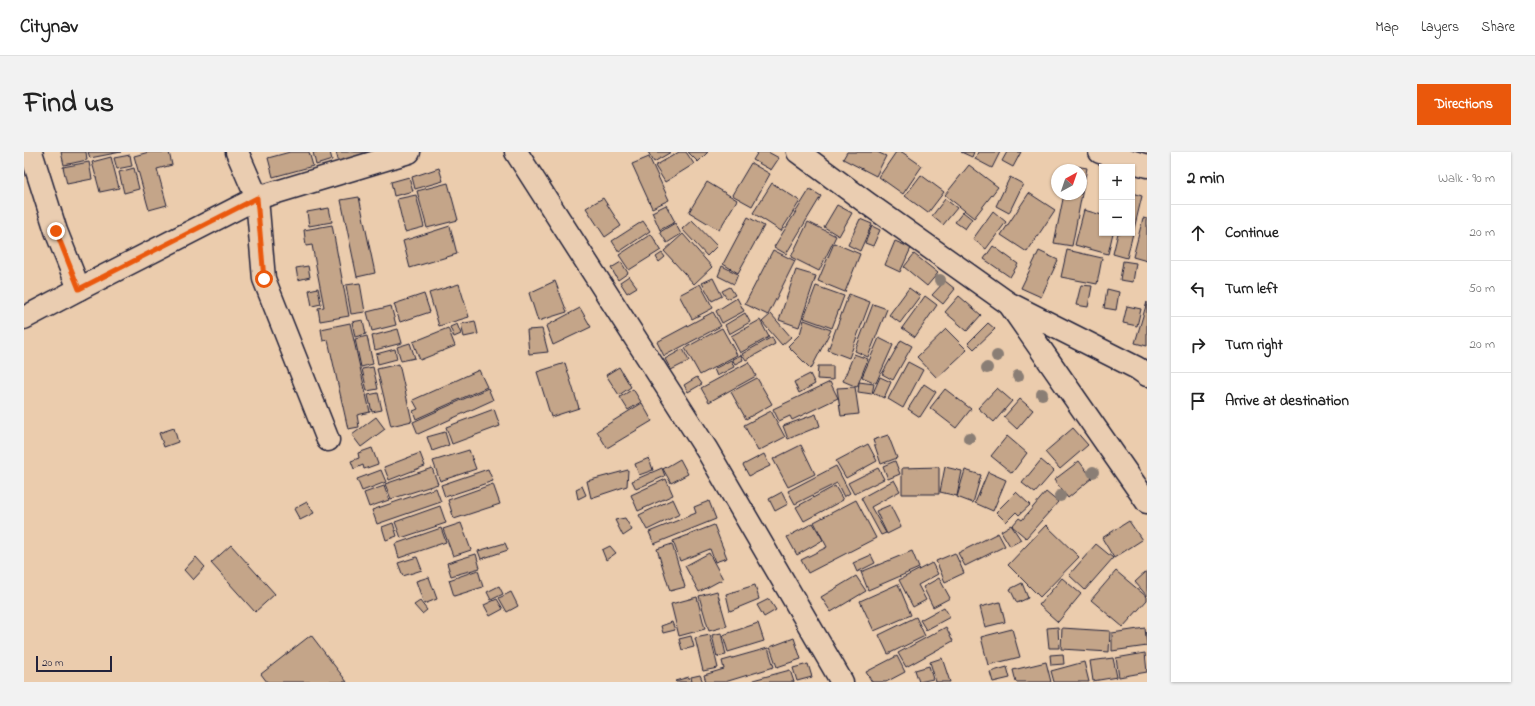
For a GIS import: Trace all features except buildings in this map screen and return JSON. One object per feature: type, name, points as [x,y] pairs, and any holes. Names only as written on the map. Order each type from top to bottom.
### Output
[{"type":"street","points":[[31,152],[56,231],[79,289]]},
{"type":"street","points":[[237,152],[257,198],[264,279],[328,440]]},
{"type":"street","points":[[24,318],[257,198],[409,152]]},
{"type":"street","points":[[516,152],[707,450],[842,682]]},
{"type":"street","points":[[798,152],[1008,303],[1147,374]]},
{"type":"street","points":[[1100,152],[1147,166]]},
{"type":"street","points":[[1008,303],[1147,502]]},
{"type":"route","points":[[56,231],[79,289],[257,198],[264,279]]}]
